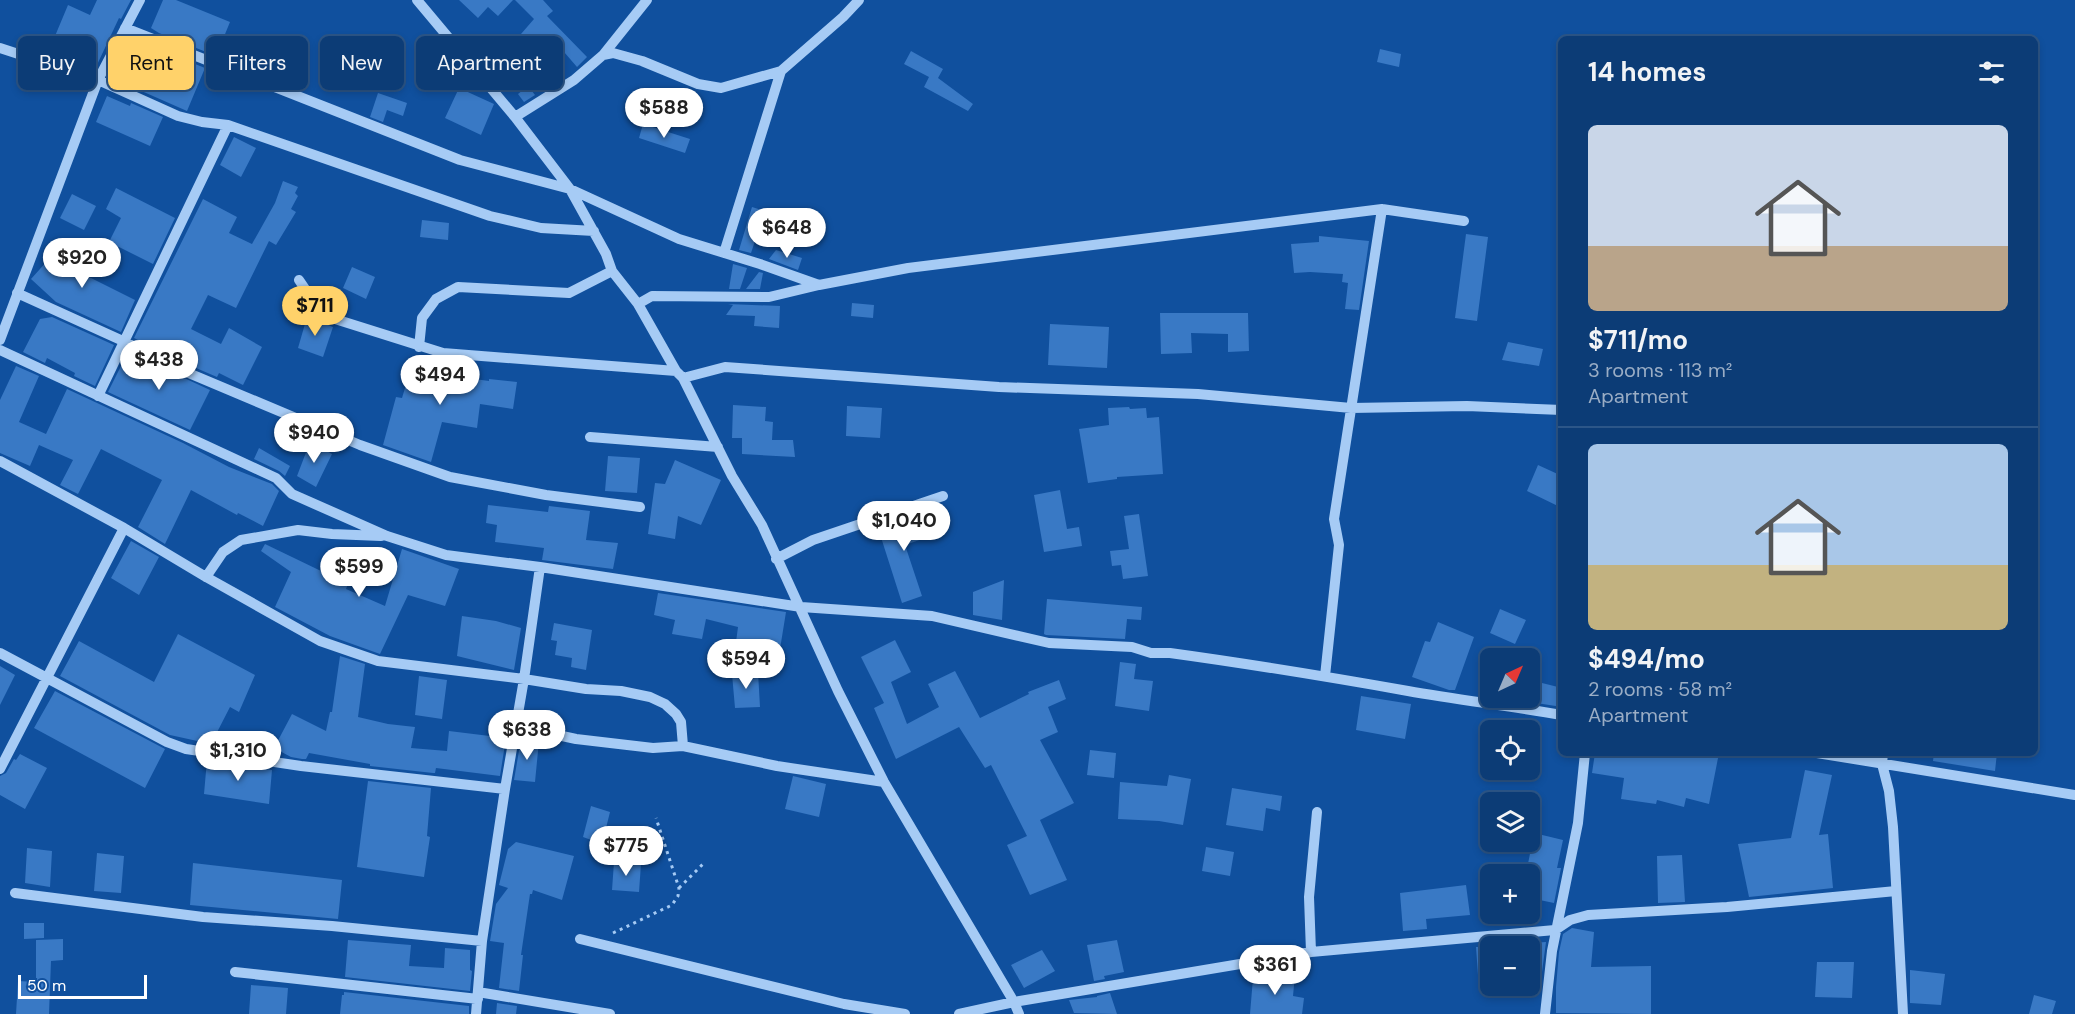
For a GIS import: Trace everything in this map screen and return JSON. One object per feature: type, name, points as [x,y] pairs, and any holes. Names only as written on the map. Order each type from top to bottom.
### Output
[{"type":"street","points":[[0,340],[98,80],[140,0]]},
{"type":"street","points":[[417,0],[515,117],[570,189],[606,254],[612,271],[638,304],[680,374],[732,476],[762,525],[838,691],[884,782],[1019,1014]]},
{"type":"street","points":[[515,117],[574,80],[603,55],[647,0]]},
{"type":"street","points":[[603,55],[614,53],[624,55],[698,84],[721,88],[781,71],[860,0]]},
{"type":"street","points":[[125,28],[460,160],[570,189],[679,239],[819,285]]},
{"type":"street","points":[[0,48],[98,80],[178,116],[202,122],[228,124],[490,216],[541,228],[594,231]]},
{"type":"street","points":[[724,253],[781,71]]},
{"type":"street","points":[[98,396],[228,124]]},
{"type":"street","points":[[638,304],[652,296],[769,297],[908,267],[1382,209],[1464,220]]},
{"type":"street","points":[[1325,676],[1339,545],[1334,519],[1382,209]]},
{"type":"street","points":[[419,347],[423,318],[436,299],[458,287],[569,293],[612,271]]},
{"type":"street","points":[[299,280],[316,304],[335,319],[443,353],[680,374],[725,367],[999,387],[1198,393],[1351,408],[1467,406],[1558,410]]},
{"type":"street","points":[[17,293],[179,369],[360,445],[450,477],[546,495],[640,507]]},
{"type":"street","points":[[0,350],[276,478],[292,494],[387,536],[446,555],[801,607],[932,616],[1049,643],[1132,647],[1151,653],[1170,653],[1325,676],[1558,714]]},
{"type":"street","points":[[590,437],[718,447]]},
{"type":"street","points":[[0,461],[124,528],[320,641],[378,661],[586,689],[621,691],[650,697],[665,704],[681,722],[683,746]]},
{"type":"street","points":[[776,559],[813,540],[943,496]]},
{"type":"street","points":[[0,769],[124,528]]},
{"type":"street","points":[[206,577],[223,552],[240,540],[298,530],[387,536]]},
{"type":"street","points":[[476,1014],[482,941],[540,567]]},
{"type":"street","points":[[0,653],[167,742],[186,749],[301,766],[505,789]]},
{"type":"street","points":[[516,726],[576,739],[653,748],[683,746],[777,766],[884,782]]},
{"type":"street","points":[[1545,1014],[1555,930],[1578,823],[1585,756]]},
{"type":"street","points":[[1849,756],[1882,759],[2075,795]]},
{"type":"street","points":[[1882,759],[1893,827],[1903,1014]]},
{"type":"street","points":[[1311,952],[1309,897],[1317,812]]},
{"type":"street","points":[[959,1014],[1014,1002],[1311,952],[1555,930],[1570,920],[1588,915],[1727,907],[1896,891]]},
{"type":"street","points":[[15,893],[203,917],[332,926],[482,941]]},
{"type":"street","points":[[580,939],[844,1004],[905,1014]]},
{"type":"street","points":[[235,972],[478,996],[610,1014]]},
{"type":"path","points":[[593,943],[672,905],[678,896],[679,888],[656,818]]},
{"type":"path","points":[[679,888],[705,862]]},
{"type":"building","points":[[97,0],[131,0],[111,36],[108,36],[108,41],[96,67],[96,36],[55,36],[68,5],[90,15]]},
{"type":"building","points":[[163,0],[176,0],[230,22],[224,36],[206,36],[206,52],[194,47],[194,36],[166,36],[151,28]]},
{"type":"building","points":[[459,0],[513,0],[498,16],[488,7],[478,18]]},
{"type":"building","points":[[515,0],[543,0],[553,11],[547,16],[587,57],[577,67],[563,51],[563,36],[523,36],[521,34],[534,19]]},
{"type":"building","points":[[1380,49],[1401,54],[1399,67],[1377,62]]},
{"type":"building","points":[[911,51],[943,69],[938,78],[973,104],[968,111],[924,87],[929,77],[904,64]]},
{"type":"building","points":[[194,64],[205,68],[187,111],[139,90],[194,90]]},
{"type":"building","points":[[458,90],[463,90],[494,104],[481,135],[445,118]]},
{"type":"building","points":[[523,90],[531,90],[535,95],[524,102],[518,94]]},
{"type":"building","points":[[378,93],[407,103],[403,116],[387,110],[383,122],[370,117]]},
{"type":"building","points":[[107,96],[130,106],[131,103],[163,117],[150,146],[96,122]]},
{"type":"building","points":[[643,124],[690,139],[685,153],[639,138]]},
{"type":"building","points":[[234,137],[256,148],[241,177],[220,165]]},
{"type":"building","points":[[283,181],[298,187],[295,193],[298,196],[291,209],[296,212],[276,245],[269,241],[236,308],[208,295],[191,329],[221,344],[229,328],[262,347],[243,385],[219,373],[217,377],[182,362],[134,338],[203,199],[237,217],[229,233],[252,244],[275,203]]},
{"type":"building","points":[[116,188],[175,218],[153,264],[109,242],[121,218],[106,209]]},
{"type":"building","points":[[72,194],[96,206],[84,230],[60,218]]},
{"type":"building","points":[[752,207],[765,211],[751,253],[739,250]]},
{"type":"building","points":[[422,220],[449,223],[448,240],[420,237]]},
{"type":"building","points":[[1466,234],[1488,237],[1477,321],[1455,318]]},
{"type":"building","points":[[1319,236],[1369,241],[1359,310],[1345,309],[1348,283],[1342,282],[1343,274],[1294,273],[1291,244],[1319,242]]},
{"type":"building","points":[[66,240],[92,265],[83,274],[135,300],[121,332],[56,302],[31,279]]},
{"type":"building","points":[[776,250],[802,258],[798,270],[769,259]]},
{"type":"building","points":[[733,264],[747,268],[740,289],[729,289]]},
{"type":"building","points":[[352,267],[375,277],[366,299],[343,288]]},
{"type":"building","points":[[759,272],[763,273],[760,289],[746,289]]},
{"type":"building","points":[[852,303],[874,305],[873,318],[851,316]]},
{"type":"building","points":[[728,304],[780,306],[779,328],[754,326],[755,316],[726,315],[733,305]]},
{"type":"building","points":[[1160,313],[1248,313],[1249,351],[1228,352],[1228,334],[1191,333],[1192,353],[1161,354]]},
{"type":"building","points":[[52,317],[114,345],[95,386],[74,376],[75,373],[47,358],[45,363],[23,352],[40,319]]},
{"type":"building","points":[[307,317],[333,327],[323,357],[298,348]]},
{"type":"building","points":[[1050,324],[1109,327],[1107,368],[1048,365]]},
{"type":"building","points":[[1508,342],[1543,349],[1539,366],[1502,360]]},
{"type":"building","points":[[128,352],[210,390],[190,430],[108,392]]},
{"type":"building","points":[[414,358],[454,370],[453,376],[517,382],[513,409],[480,404],[477,428],[442,422],[431,462],[383,445],[396,397],[402,398]]},
{"type":"building","points":[[16,366],[39,376],[19,422],[46,434],[67,389],[229,467],[272,484],[279,491],[263,526],[191,490],[165,544],[138,527],[162,480],[101,449],[78,494],[60,485],[73,460],[39,445],[30,466],[0,453],[0,400]]},
{"type":"building","points":[[733,405],[766,407],[765,421],[773,422],[772,440],[793,440],[795,457],[742,454],[742,438],[732,438]]},
{"type":"building","points":[[847,406],[882,408],[880,438],[846,436]]},
{"type":"building","points":[[1129,407],[1130,409],[1146,408],[1147,418],[1159,417],[1163,474],[1117,477],[1117,479],[1088,483],[1079,429],[1109,425],[1108,408]]},
{"type":"building","points":[[310,442],[332,454],[316,487],[297,476]]},
{"type":"building","points":[[259,448],[290,466],[285,476],[254,459]]},
{"type":"building","points":[[608,456],[640,458],[637,493],[605,491]]},
{"type":"building","points":[[675,460],[721,480],[701,525],[678,516],[675,539],[648,534],[655,483],[665,484]]},
{"type":"building","points":[[1538,465],[1558,474],[1558,506],[1527,491]]},
{"type":"building","points":[[1060,490],[1067,529],[1079,527],[1082,546],[1044,552],[1034,495]]},
{"type":"building","points":[[488,505],[548,512],[549,506],[590,511],[586,540],[618,543],[613,569],[542,560],[544,548],[495,542],[497,525],[486,523]]},
{"type":"building","points":[[923,511],[928,537],[905,545],[922,596],[902,603],[878,528]]},
{"type":"building","points":[[1139,514],[1148,576],[1123,579],[1121,565],[1112,566],[1110,551],[1129,549],[1124,516]]},
{"type":"building","points":[[131,541],[159,557],[139,595],[111,578]]},
{"type":"building","points":[[265,544],[348,584],[346,589],[385,606],[402,549],[459,569],[445,606],[408,595],[380,654],[330,636],[275,607],[291,572],[261,551]]},
{"type":"building","points":[[1004,580],[1002,620],[973,615],[973,592]]},
{"type":"building","points":[[658,593],[786,612],[780,649],[736,642],[738,627],[706,619],[702,639],[672,634],[675,620],[654,615]]},
{"type":"building","points":[[1047,599],[1142,607],[1141,620],[1127,619],[1125,639],[1046,635],[1044,634]]},
{"type":"building","points":[[1500,609],[1526,620],[1515,644],[1490,633]]},
{"type":"building","points":[[462,616],[496,621],[521,628],[514,670],[457,656]]},
{"type":"building","points":[[1438,622],[1474,637],[1455,690],[1412,677],[1425,641],[1430,642]]},
{"type":"building","points":[[554,623],[592,630],[586,670],[571,667],[572,658],[555,655],[557,641],[551,640]]},
{"type":"building","points":[[178,634],[255,675],[239,712],[230,707],[211,744],[170,735],[60,676],[79,641],[154,682]]},
{"type":"building","points":[[895,640],[911,672],[891,682],[907,724],[939,707],[928,684],[955,671],[980,718],[1029,694],[1028,692],[1059,680],[1066,699],[1048,707],[1058,732],[1040,740],[1074,803],[1040,820],[1067,880],[1030,895],[1007,845],[1027,836],[991,765],[985,768],[959,727],[896,759],[874,708],[884,703],[861,657]]},
{"type":"building","points":[[340,656],[365,664],[358,717],[415,727],[411,748],[447,751],[449,731],[506,738],[500,776],[436,768],[433,773],[370,766],[370,764],[309,753],[306,759],[302,759],[291,757],[274,748],[292,714],[326,731],[330,712],[332,712]]},
{"type":"building","points":[[1120,662],[1136,664],[1134,679],[1153,681],[1149,711],[1115,706]]},
{"type":"building","points":[[0,666],[15,675],[0,705]]},
{"type":"building","points":[[758,672],[760,707],[735,708],[732,674]]},
{"type":"building","points":[[419,676],[447,680],[442,719],[415,715]]},
{"type":"building","points":[[1540,682],[1558,687],[1558,706],[1540,704]]},
{"type":"building","points":[[55,691],[165,749],[145,788],[34,728]]},
{"type":"building","points":[[1361,696],[1411,704],[1405,739],[1356,730]]},
{"type":"building","points":[[521,739],[539,741],[535,782],[514,780]]},
{"type":"building","points":[[1090,750],[1116,753],[1114,778],[1087,775]]},
{"type":"building","points":[[20,754],[47,768],[25,809],[0,795],[0,776],[6,773],[14,759],[16,760]]},
{"type":"building","points":[[1595,756],[1718,756],[1709,804],[1686,798],[1684,807],[1657,800],[1656,804],[1621,799],[1624,778],[1592,773]]},
{"type":"building","points":[[1934,756],[1997,756],[1995,771],[1933,761]]},
{"type":"building","points":[[207,760],[272,770],[269,804],[204,794]]},
{"type":"building","points":[[1805,770],[1832,775],[1819,835],[1828,834],[1833,888],[1749,897],[1738,844],[1791,838]]},
{"type":"building","points":[[1169,775],[1191,779],[1183,825],[1118,819],[1120,782],[1167,786]]},
{"type":"building","points":[[793,776],[826,784],[819,817],[785,809]]},
{"type":"building","points":[[368,781],[431,788],[427,836],[430,837],[424,877],[357,867]]},
{"type":"building","points":[[1232,788],[1282,796],[1280,811],[1266,808],[1263,831],[1226,825]]},
{"type":"building","points":[[591,806],[610,812],[602,844],[583,837]]},
{"type":"building","points":[[1540,834],[1563,840],[1557,868],[1561,868],[1554,903],[1540,900],[1540,864],[1528,864],[1530,852],[1540,852]]},
{"type":"building","points":[[516,842],[574,856],[562,900],[533,890],[530,894],[521,955],[523,955],[519,991],[499,988],[504,943],[490,941],[496,904],[508,888],[499,885],[508,849]]},
{"type":"building","points":[[1206,847],[1234,852],[1230,876],[1202,871]]},
{"type":"building","points":[[27,848],[52,851],[50,887],[25,883]]},
{"type":"building","points":[[97,853],[124,856],[121,893],[94,891]]},
{"type":"building","points":[[1682,855],[1685,902],[1658,903],[1657,856]]},
{"type":"building","points":[[614,862],[641,864],[639,892],[612,890]]},
{"type":"building","points":[[193,863],[342,880],[338,919],[190,905]]},
{"type":"building","points":[[1466,885],[1470,915],[1426,919],[1427,929],[1403,931],[1400,893]]},
{"type":"building","points":[[24,923],[44,923],[44,938],[24,939]]},
{"type":"building","points":[[1572,928],[1594,932],[1591,967],[1651,966],[1651,1014],[1556,1013],[1559,952],[1563,934]]},
{"type":"building","points":[[63,939],[63,960],[51,961],[49,1014],[16,1014],[18,981],[36,982],[36,940]]},
{"type":"building","points":[[348,940],[411,945],[409,966],[444,968],[445,948],[470,950],[470,970],[472,971],[470,991],[345,977]]},
{"type":"building","points":[[1117,940],[1124,972],[1104,976],[1105,979],[1094,981],[1087,945]]},
{"type":"building","points":[[1540,942],[1546,942],[1542,972],[1540,972]]},
{"type":"building","points":[[1476,947],[1480,947],[1480,975],[1478,975]]},
{"type":"building","points":[[1042,950],[1055,971],[1024,988],[1011,965]]},
{"type":"building","points":[[1817,962],[1854,962],[1852,998],[1815,997]]},
{"type":"building","points":[[1910,970],[1945,974],[1941,1005],[1910,1003]]},
{"type":"building","points":[[1295,975],[1293,996],[1304,998],[1302,1014],[1250,1014],[1253,978]]},
{"type":"building","points":[[251,985],[288,988],[286,1014],[249,1014]]},
{"type":"building","points":[[344,992],[469,1006],[469,1014],[340,1014]]},
{"type":"building","points":[[1110,993],[1117,1014],[1074,1013],[1069,1000],[1097,997]]},
{"type":"building","points":[[2034,995],[2056,1001],[2052,1014],[2029,1014]]},
{"type":"building","points":[[497,1003],[517,1006],[516,1014],[496,1014]]}]
